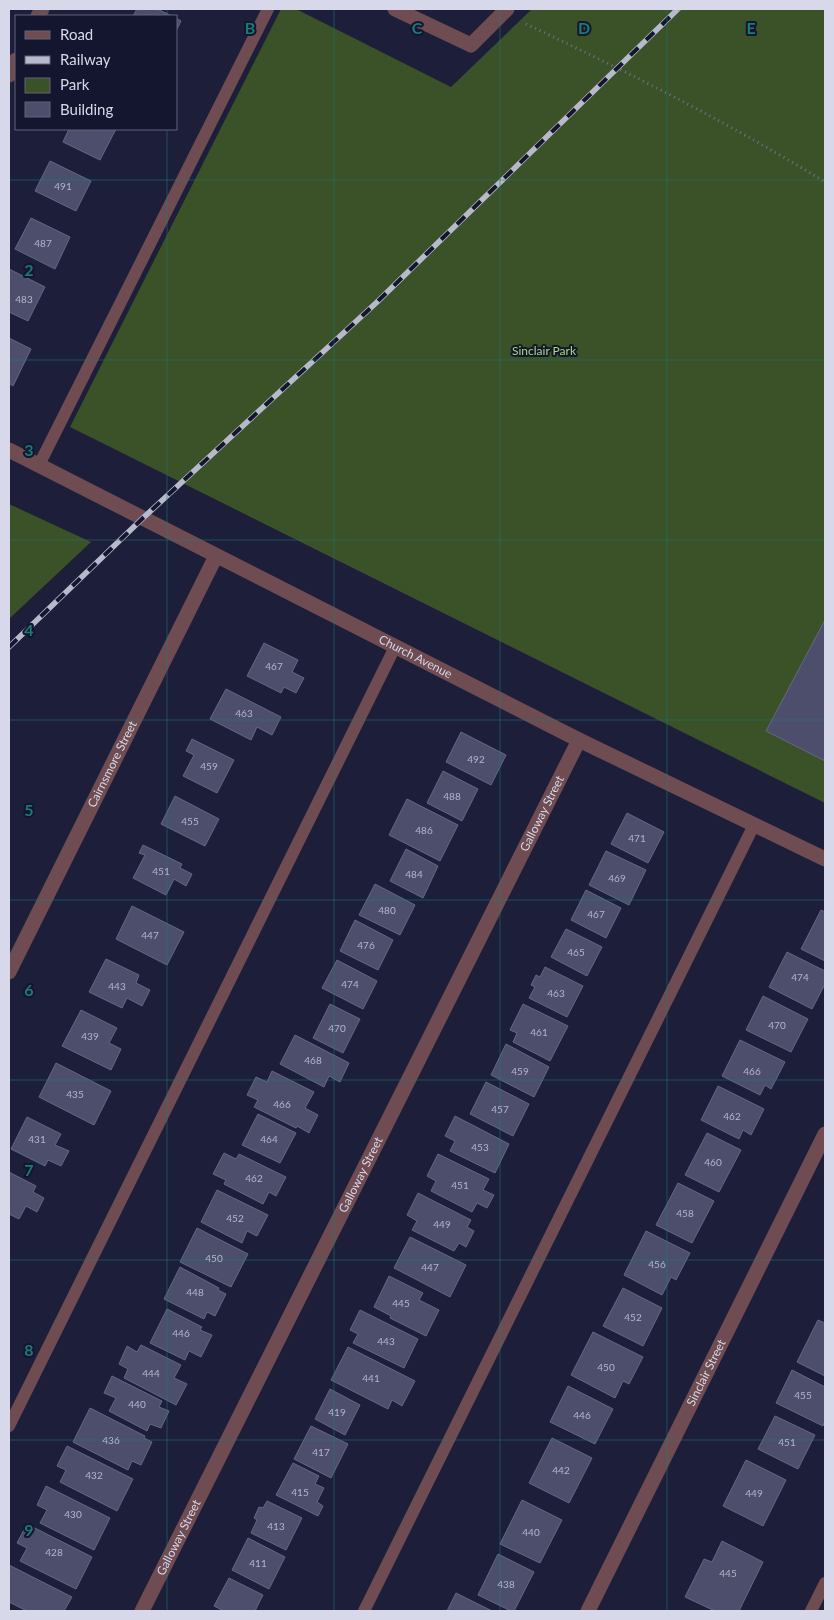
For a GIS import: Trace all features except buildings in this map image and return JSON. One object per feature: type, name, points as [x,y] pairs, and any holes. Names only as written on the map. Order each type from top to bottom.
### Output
[{"type":"street","points":[[395,9],[471,45],[505,11]]},
{"type":"street","points":[[9,76],[15,62]]},
{"type":"street","name":"Church Avenue","points":[[9,450],[579,740],[825,859]]},
{"type":"street","name":"Cairnsmore Street","points":[[9,972],[216,556]]},
{"type":"street","name":"Galloway Street","points":[[142,1611],[579,740]]},
{"type":"street","name":"Sinclair Street","points":[[588,1611],[825,1134]]},
{"type":"lane","points":[[40,465],[268,9]]},
{"type":"lane","points":[[9,1426],[395,647]]},
{"type":"lane","points":[[364,1611],[754,825]]},
{"type":"lane","points":[[811,1611],[825,1583]]},
{"type":"path","points":[[505,11],[618,67],[782,156],[825,182]]},
{"type":"green space","name":"Sinclair Park","points":[[281,9],[296,9],[451,87],[532,9],[825,9],[825,803],[70,427]]},
{"type":"green space","points":[[9,504],[91,542],[9,619]]},
{"type":"railway","points":[[9,647],[143,518],[376,303],[678,9]]}]
